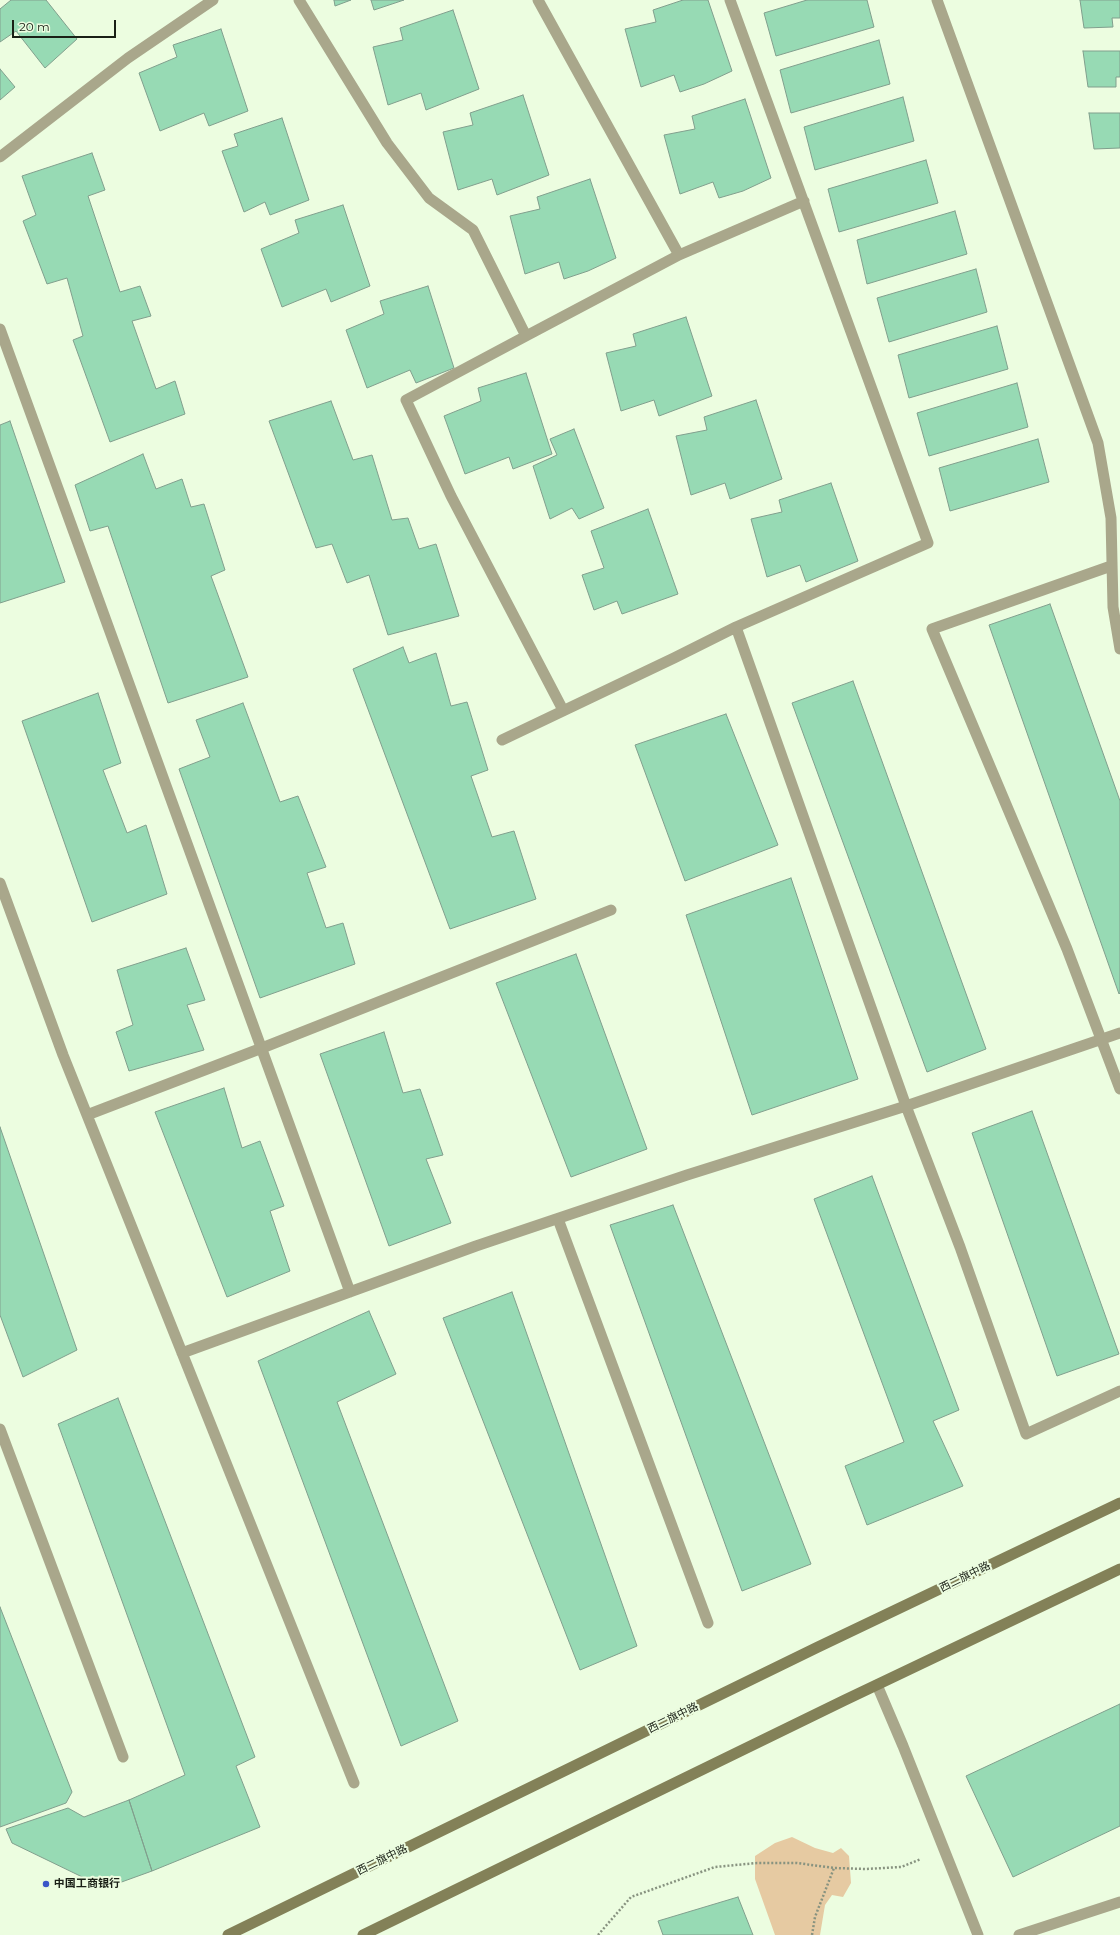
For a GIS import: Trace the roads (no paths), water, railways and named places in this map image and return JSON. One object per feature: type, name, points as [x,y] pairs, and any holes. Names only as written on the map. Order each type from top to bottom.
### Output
[{"type":"main road","name":"西二旗中路","points":[[228,1935],[818,1647],[1120,1502]]},
{"type":"main road","points":[[363,1935],[877,1685],[1120,1569]]},
{"type":"street","points":[[0,156],[128,58],[213,0]]},
{"type":"street","points":[[299,0],[387,143],[410,174],[429,198],[473,230],[526,336]]},
{"type":"street","points":[[538,0],[678,255]]},
{"type":"street","points":[[502,740],[736,627],[928,543],[730,0]]},
{"type":"street","points":[[937,0],[1098,443],[1111,518],[1113,607],[1120,649]]},
{"type":"street","points":[[563,710],[451,496],[406,400],[678,255],[804,201]]},
{"type":"street","points":[[0,329],[350,1292]]},
{"type":"street","points":[[1111,566],[932,629],[1067,949],[1120,1089]]},
{"type":"street","points":[[736,627],[906,1106],[960,1247],[1026,1434],[1120,1390]]},
{"type":"street","points":[[0,883],[87,1114],[354,1783]]},
{"type":"street","points":[[87,1114],[262,1048],[611,910]]},
{"type":"street","points":[[182,1353],[476,1246],[687,1175],[906,1106],[1120,1033]]},
{"type":"street","points":[[558,1219],[708,1623]]},
{"type":"street","points":[[0,1429],[123,1757]]},
{"type":"street","points":[[877,1685],[978,1935]]},
{"type":"street","points":[[1019,1935],[1120,1902]]},
{"type":"place","name":"中国工商银行","points":[[46,1884]]}]
